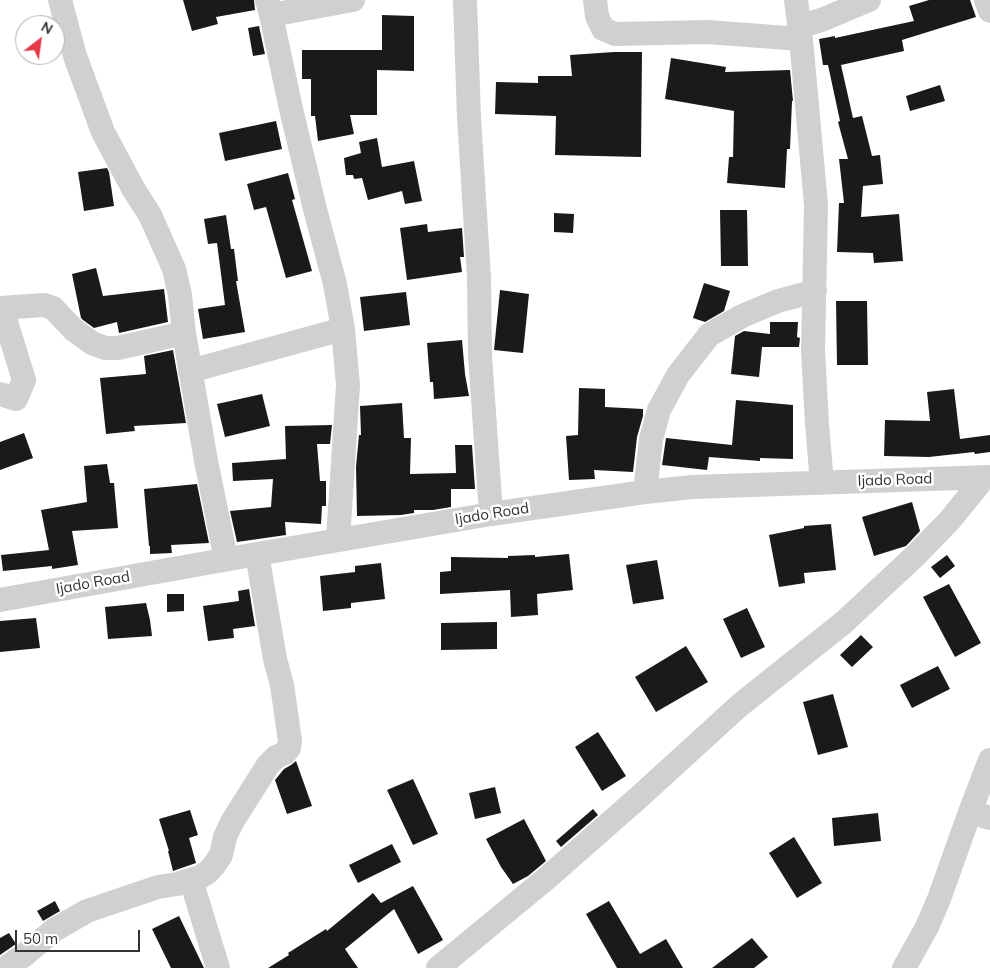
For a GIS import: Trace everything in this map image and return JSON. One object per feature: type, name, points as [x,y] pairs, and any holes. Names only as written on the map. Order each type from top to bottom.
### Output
[{"type":"street","points":[[60,0],[75,56],[103,132],[134,190],[150,215],[174,269],[180,295],[184,333],[206,461],[226,559]]},
{"type":"street","points":[[338,540],[348,385],[343,329],[335,284],[315,210],[269,7],[353,0]]},
{"type":"street","points":[[465,0],[469,118],[479,278],[480,355],[491,514]]},
{"type":"street","points":[[595,0],[597,16],[603,29],[615,34],[707,32],[800,33],[824,19],[869,0]]},
{"type":"street","points":[[796,0],[816,205],[813,351],[822,483]]},
{"type":"street","points":[[986,0],[990,10]]},
{"type":"street","points":[[645,492],[651,439],[660,410],[678,375],[709,335],[742,316],[778,301],[815,291]]},
{"type":"street","points":[[0,394],[16,398],[24,380],[1,308],[44,305],[52,308],[74,330],[92,343],[104,348],[118,348],[184,333]]},
{"type":"street","points":[[190,371],[343,329]]},
{"type":"street","points":[[438,968],[547,878],[740,705],[843,623],[915,556],[987,478]]},
{"type":"street","name":"Ijado Road","points":[[0,600],[491,514],[645,492],[693,487],[987,478]]},
{"type":"street","points":[[5,968],[23,956],[54,930],[86,911],[158,887],[191,880],[208,872],[221,855],[225,837],[232,822],[262,774],[268,765],[289,748],[290,742],[282,685],[275,659],[258,554]]},
{"type":"street","points":[[904,968],[927,927],[980,815],[990,760]]},
{"type":"street","points":[[191,880],[218,968]]},
{"type":"building","points":[[183,0],[254,0],[255,10],[216,17],[218,24],[192,31]]},
{"type":"building","points":[[929,0],[970,0],[976,17],[902,40],[904,51],[841,65],[853,118],[862,116],[872,156],[880,155],[883,184],[863,186],[861,217],[899,214],[903,261],[874,263],[873,253],[837,252],[839,203],[844,203],[839,159],[848,159],[838,122],[840,121],[828,65],[823,65],[819,39],[835,36],[835,38],[914,21],[909,6]]},
{"type":"building","points":[[382,15],[414,16],[414,71],[377,70],[377,115],[350,115],[354,134],[318,141],[315,116],[311,116],[311,79],[302,79],[302,50],[382,50]]},
{"type":"building","points":[[259,26],[265,54],[253,56],[248,28]]},
{"type":"building","points":[[642,52],[641,157],[555,155],[556,116],[495,114],[496,82],[538,83],[538,76],[572,76],[570,55]]},
{"type":"building","points":[[671,58],[726,67],[725,72],[790,70],[793,101],[790,149],[787,149],[785,188],[727,183],[729,157],[733,157],[734,111],[665,99]]},
{"type":"building","points":[[940,85],[945,101],[910,111],[906,96]]},
{"type":"building","points":[[276,121],[282,149],[225,161],[219,133]]},
{"type":"building","points":[[377,138],[382,167],[414,161],[422,201],[405,204],[402,191],[368,200],[362,178],[354,179],[353,175],[346,175],[344,158],[361,153],[359,142]]},
{"type":"building","points":[[107,168],[114,206],[84,211],[78,172]]},
{"type":"building","points":[[288,173],[295,199],[292,200],[312,271],[286,278],[266,207],[254,210],[247,184]]},
{"type":"building","points":[[720,210],[747,210],[748,266],[721,266]]},
{"type":"building","points":[[554,213],[574,214],[573,233],[554,232]]},
{"type":"building","points":[[226,215],[231,249],[234,249],[238,281],[236,281],[245,332],[203,339],[198,309],[225,305],[217,243],[208,244],[204,219]]},
{"type":"building","points":[[427,224],[428,232],[462,228],[464,257],[460,257],[462,272],[407,280],[400,228]]},
{"type":"building","points":[[96,268],[103,296],[164,289],[168,322],[119,333],[117,322],[94,328],[83,320],[72,274]]},
{"type":"building","points":[[704,283],[730,291],[724,311],[705,322],[693,318]]},
{"type":"building","points":[[500,290],[529,294],[523,353],[494,350]]},
{"type":"building","points":[[406,292],[410,325],[364,331],[360,297]]},
{"type":"building","points":[[836,301],[867,301],[868,365],[837,365]]},
{"type":"building","points":[[770,322],[798,322],[797,337],[800,338],[799,347],[762,347],[759,377],[731,374],[735,336],[744,331],[770,334]]},
{"type":"building","points":[[462,340],[469,396],[434,399],[433,382],[430,382],[427,343]]},
{"type":"building","points":[[173,350],[186,423],[134,426],[135,431],[106,434],[100,378],[146,374],[144,356]]},
{"type":"building","points":[[579,388],[605,389],[605,407],[643,409],[637,437],[633,472],[594,470],[595,479],[569,480],[566,436],[578,435]]},
{"type":"building","points":[[954,389],[960,439],[990,435],[990,452],[929,457],[884,456],[885,420],[930,421],[927,392]]},
{"type":"building","points":[[262,394],[270,426],[225,437],[217,404]]},
{"type":"building","points":[[736,400],[793,405],[793,459],[760,458],[760,461],[709,457],[707,470],[662,465],[666,438],[732,445]]},
{"type":"building","points":[[402,403],[404,438],[411,438],[410,474],[456,473],[455,445],[472,445],[475,489],[451,489],[451,507],[433,510],[414,510],[414,513],[401,515],[357,516],[356,467],[359,435],[361,435],[360,406]]},
{"type":"building","points":[[332,425],[330,444],[317,444],[320,481],[326,481],[326,506],[322,506],[321,524],[285,522],[286,535],[237,542],[230,511],[271,507],[273,479],[233,481],[232,463],[286,459],[285,426]]},
{"type":"building","points":[[24,433],[33,458],[0,470],[0,442]]},
{"type":"building","points":[[107,464],[110,483],[114,483],[118,528],[72,531],[78,565],[52,569],[52,566],[3,571],[1,555],[49,550],[41,510],[87,502],[84,466]]},
{"type":"building","points":[[197,484],[209,543],[171,545],[172,553],[150,554],[144,489]]},
{"type":"building","points":[[912,502],[920,531],[906,546],[874,556],[862,517]]},
{"type":"building","points":[[831,524],[836,570],[804,573],[805,583],[779,587],[769,535],[804,528],[804,526]]},
{"type":"building","points":[[569,554],[573,590],[537,594],[538,615],[511,617],[510,590],[440,594],[440,572],[451,571],[451,557],[508,558],[508,556],[535,555],[535,557]]},
{"type":"building","points":[[947,555],[955,566],[940,578],[931,567]]},
{"type":"building","points":[[657,560],[664,599],[633,604],[626,565]]},
{"type":"building","points":[[381,563],[385,599],[351,603],[351,608],[323,611],[320,576],[355,572],[355,566]]},
{"type":"building","points":[[949,584],[981,643],[955,657],[923,597]]},
{"type":"building","points":[[249,589],[255,626],[233,629],[234,638],[208,641],[203,606],[239,601],[238,591]]},
{"type":"building","points":[[167,594],[184,594],[184,611],[167,612]]},
{"type":"building","points":[[146,603],[152,636],[108,639],[105,607]]},
{"type":"building","points":[[747,608],[765,647],[741,658],[723,619]]},
{"type":"building","points":[[36,618],[40,648],[0,652],[0,621]]},
{"type":"building","points":[[497,622],[497,649],[441,650],[441,623]]},
{"type":"building","points":[[861,635],[873,647],[852,667],[840,655]]},
{"type":"building","points":[[686,646],[708,682],[656,712],[635,677]]},
{"type":"building","points":[[938,666],[950,689],[912,708],[900,685]]},
{"type":"building","points":[[833,694],[848,747],[818,755],[803,702]]},
{"type":"building","points":[[598,732],[626,776],[602,791],[575,747]]},
{"type":"building","points":[[296,761],[312,806],[287,814],[275,780],[284,769]]},
{"type":"building","points":[[413,779],[438,834],[413,845],[387,790]]},
{"type":"building","points":[[495,787],[501,813],[475,819],[469,793]]},
{"type":"building","points":[[593,809],[598,815],[561,847],[556,841]]},
{"type":"building","points":[[190,810],[198,835],[189,838],[196,863],[173,871],[159,819]]},
{"type":"building","points":[[878,813],[881,841],[834,846],[832,818]]},
{"type":"building","points":[[524,819],[546,861],[528,876],[513,884],[501,867],[486,839]]},
{"type":"building","points":[[794,837],[822,883],[797,898],[769,853]]},
{"type":"building","points":[[392,844],[401,862],[358,883],[349,865]]},
{"type":"building","points":[[413,886],[443,940],[418,954],[394,909],[345,949],[358,968],[268,968],[326,929],[327,931],[373,893],[381,903]]},
{"type":"building","points":[[55,901],[60,911],[43,921],[37,911]]},
{"type":"building","points":[[609,901],[640,954],[666,939],[683,968],[617,968],[586,914]]},
{"type":"building","points":[[179,916],[204,968],[171,968],[152,929]]},
{"type":"building","points":[[9,933],[16,944],[0,955],[0,938]]},
{"type":"building","points":[[752,938],[768,957],[754,968],[712,968]]}]
